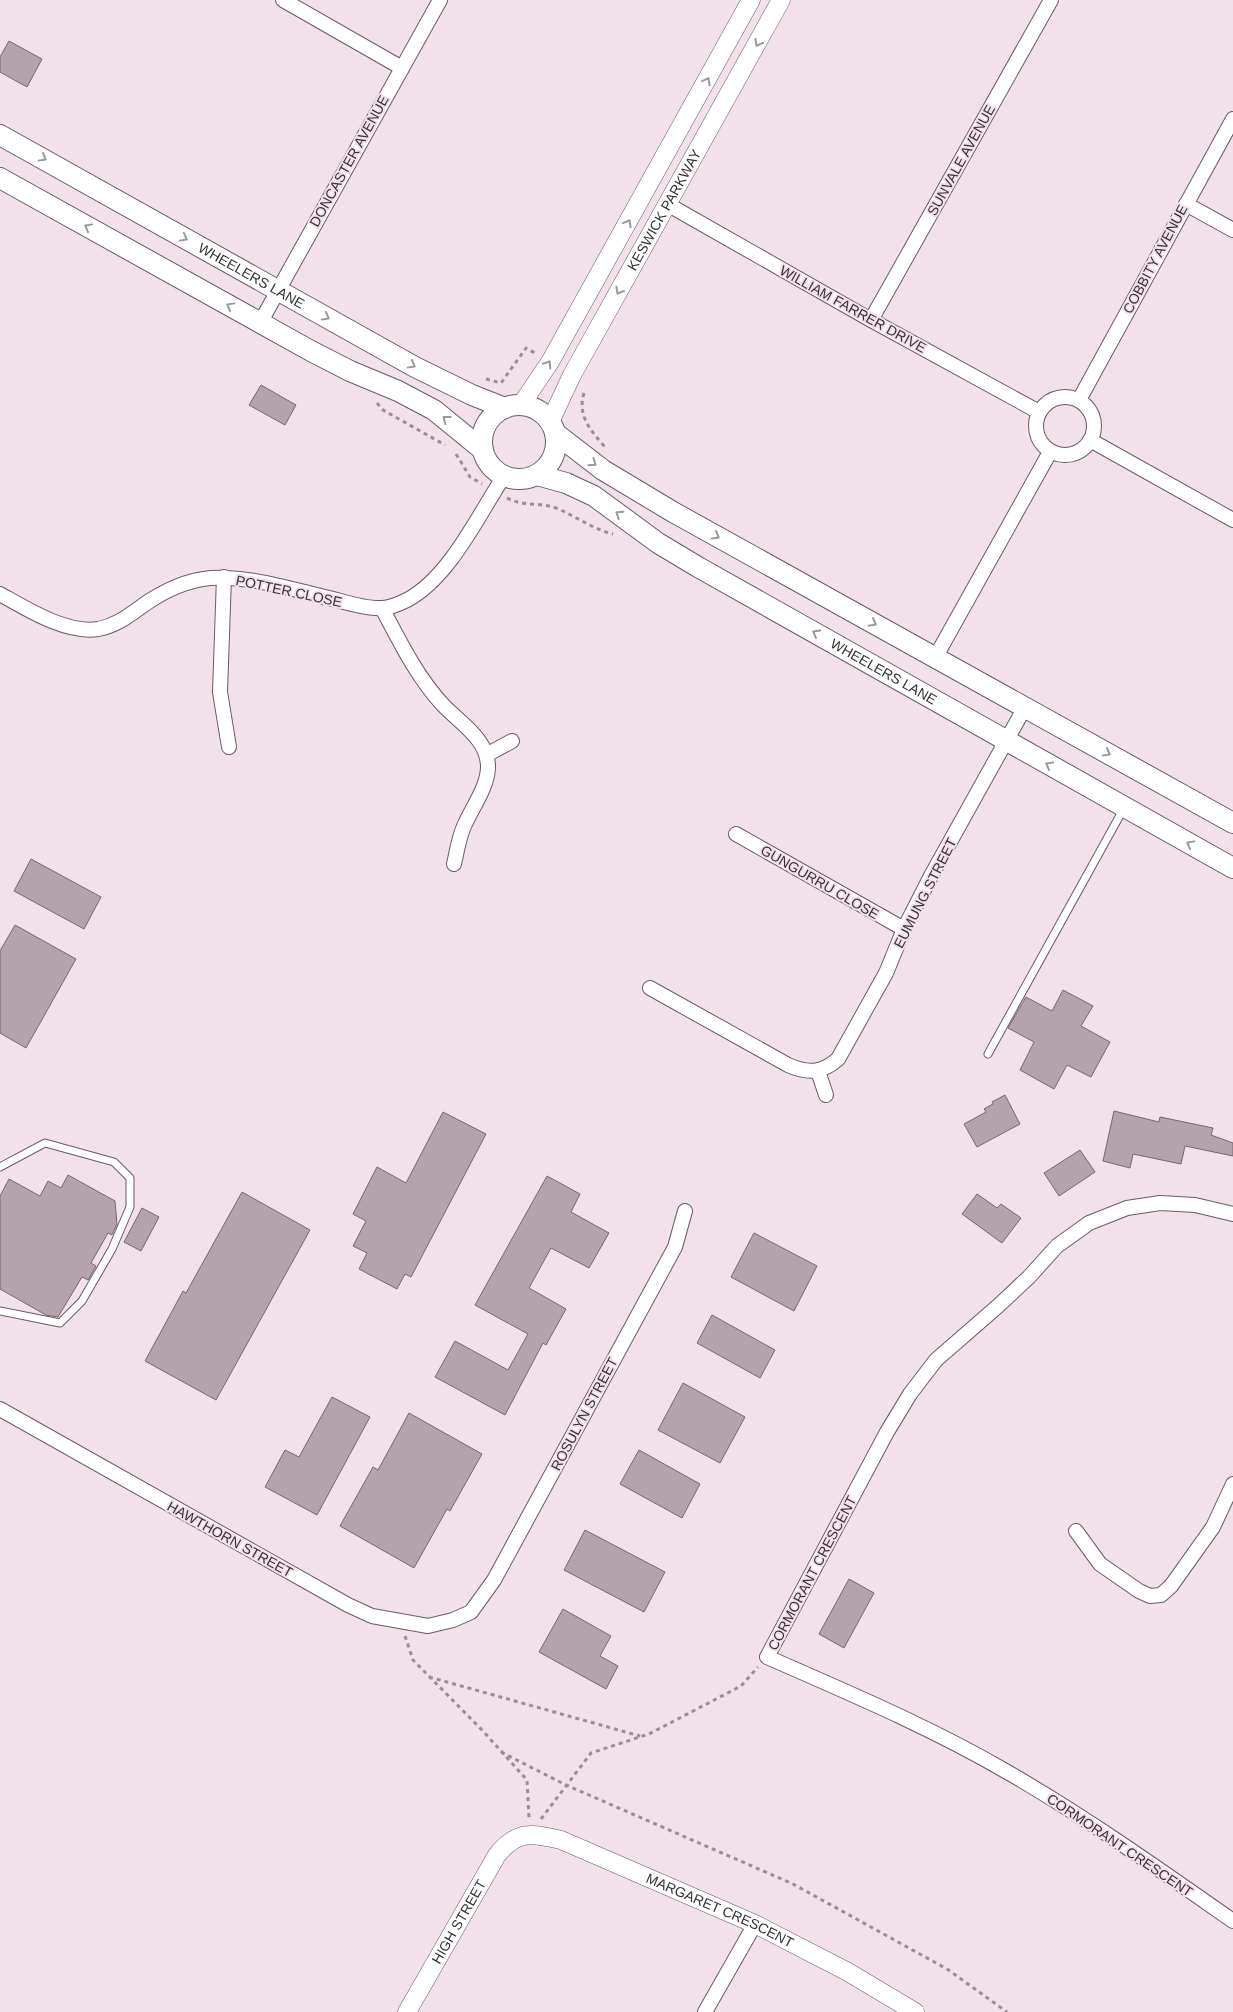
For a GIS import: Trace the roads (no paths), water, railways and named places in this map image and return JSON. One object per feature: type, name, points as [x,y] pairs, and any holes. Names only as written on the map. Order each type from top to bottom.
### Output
[{"type":"main road","name":"WHEELERS LANE","points":[[0,134],[445,382],[513,406]]},
{"type":"main road","points":[[0,178],[260,323],[350,371],[398,391],[434,410],[483,450],[491,466],[504,476],[526,479],[537,475],[546,467],[553,457],[556,445],[553,427]]},
{"type":"main road","points":[[483,450],[484,430],[496,413],[513,406],[532,408],[542,413],[553,427],[603,470],[636,490],[1233,823]]},
{"type":"main road","name":"WHEELERS LANE","points":[[537,475],[566,483],[594,496],[658,543],[698,567],[1233,868]]},
{"type":"street","points":[[283,0],[402,68]]},
{"type":"street","name":"DONCASTER AVENUE","points":[[260,323],[440,0]]},
{"type":"street","name":"KESWICK PARKWAY","points":[[513,406],[550,362],[751,0]]},
{"type":"street","name":"KESWICK PARKWAY","points":[[553,427],[572,375],[782,0]]},
{"type":"street","name":"SUNVALE AVENUE","points":[[871,320],[1051,0]]},
{"type":"street","name":"COBBITY AVENUE","points":[[1079,400],[1233,118]]},
{"type":"street","name":"WILLIAM FARRER DRIVE","points":[[667,204],[871,320],[1039,412]]},
{"type":"street","points":[[1186,204],[1233,230]]},
{"type":"street","points":[[1061,397],[1079,400],[1086,406],[1094,423],[1094,432],[1085,448],[1077,453],[1058,455],[1050,452],[1043,446],[1035,429],[1039,412],[1045,404],[1061,397]]},
{"type":"street","points":[[1090,440],[1233,520]]},
{"type":"street","points":[[935,658],[1050,452]]},
{"type":"street","name":"POTTER CLOSE","points":[[0,594],[55,622],[77,628],[98,629],[119,622],[170,589],[197,580],[224,577],[251,580],[356,605],[382,608],[406,601],[427,588],[445,568],[504,476]]},
{"type":"street","points":[[224,577],[220,692],[228,747]]},
{"type":"street","points":[[382,608],[413,665],[427,686],[442,704],[477,738],[488,754],[488,770],[482,788],[464,826],[454,864]]},
{"type":"street","name":"EUMUNG STREET","points":[[818,1071],[829,1067],[842,1053],[886,973],[904,930],[931,876],[1025,707]]},
{"type":"street","points":[[488,754],[512,741]]},
{"type":"street","name":"GUNGURRU CLOSE","points":[[736,834],[904,930]]},
{"type":"street","points":[[650,988],[788,1065],[802,1071],[818,1071],[826,1095]]},
{"type":"street","name":"CORMORANT CRESCENT","points":[[1233,1214],[1195,1205],[1160,1203],[1127,1208],[1089,1223],[1057,1246],[1017,1288],[936,1360],[910,1394],[887,1432],[768,1656],[894,1713],[1009,1772],[1119,1841],[1233,1921]]},
{"type":"street","name":"ROSULYN STREET","points":[[471,1612],[494,1580],[675,1247],[685,1211]]},
{"type":"street","name":"HAWTHORN STREET","points":[[0,1409],[348,1605],[372,1616],[428,1626],[452,1620],[471,1612]]},
{"type":"street","points":[[1076,1531],[1100,1564],[1139,1592],[1150,1596],[1161,1595],[1171,1586],[1213,1527],[1233,1484]]},
{"type":"street","name":"MARGARET CRESCENT","points":[[523,1836],[561,1840],[755,1924],[848,1972],[915,2012]]},
{"type":"street","name":"HIGH STREET","points":[[407,2012],[497,1855],[506,1843],[523,1836]]},
{"type":"street","points":[[705,2012],[755,1924]]},
{"type":"lane","points":[[988,1054],[1124,808]]},
{"type":"lane","points":[[0,1167],[45,1143],[114,1162],[130,1178],[130,1207],[112,1249],[82,1301],[60,1323],[0,1312]]}]
